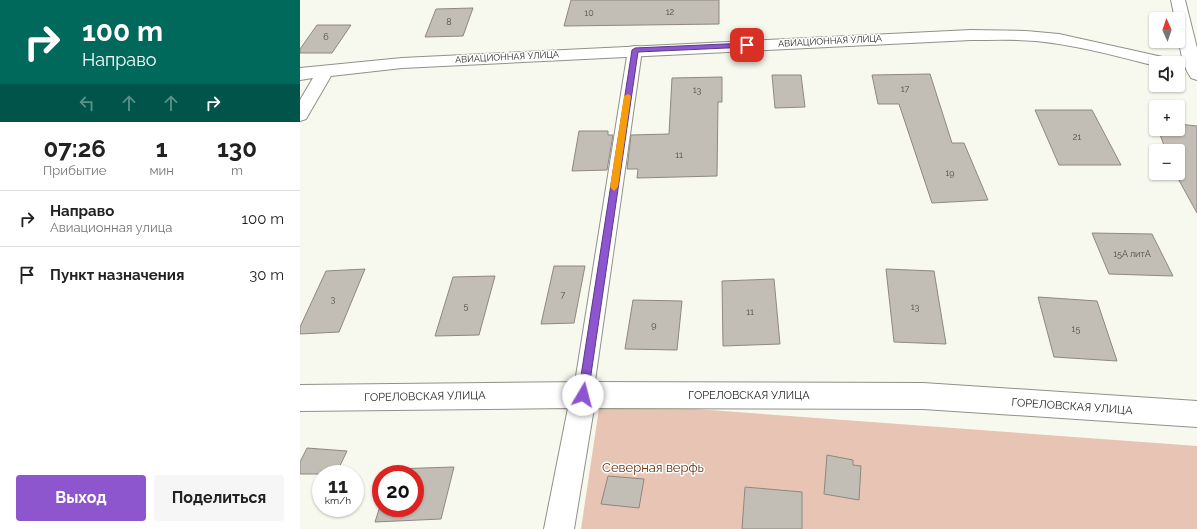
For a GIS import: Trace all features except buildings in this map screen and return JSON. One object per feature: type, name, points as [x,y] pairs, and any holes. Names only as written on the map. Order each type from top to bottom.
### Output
[{"type":"street","points":[[1178,0],[1192,70]]},
{"type":"street","name":"АВИАЦИОННАЯ УЛИЦА","points":[[300,74],[402,63],[635,50],[1006,34],[1044,37],[1149,59]]},
{"type":"street","points":[[300,115],[326,71]]},
{"type":"street","points":[[559,529],[583,395]]},
{"type":"street","name":"ГОРЕЛОВСКАЯ УЛИЦА","points":[[300,398],[583,395],[923,396],[1197,414]]},
{"type":"lane","points":[[583,395],[635,50]]},
{"type":"green space","name":"Северная верфь","points":[[600,402],[1197,446],[1197,529],[581,529]]},
{"type":"slow traffic","points":[[614,187],[628,96]]},
{"type":"route","points":[[583,395],[635,50],[747,45]]}]
